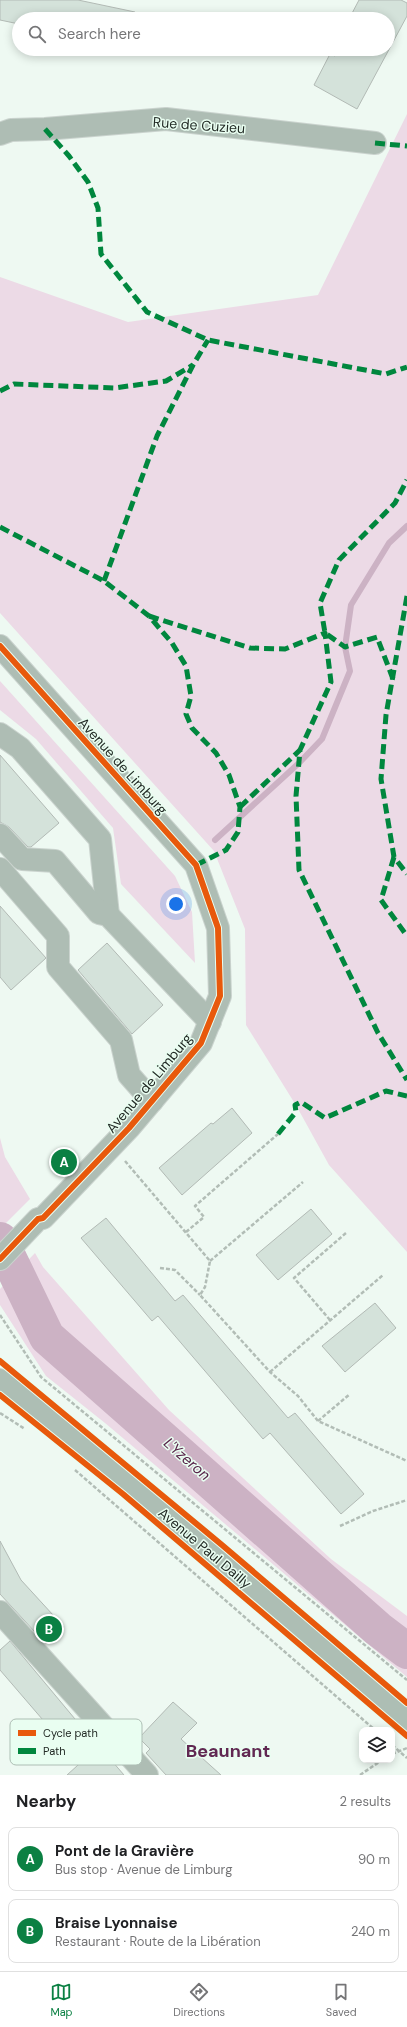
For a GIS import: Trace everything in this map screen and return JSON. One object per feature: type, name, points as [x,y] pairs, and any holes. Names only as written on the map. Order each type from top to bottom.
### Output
[{"type":"main road","name":"Avenue Paul Dailly","points":[[0,1380],[182,1528],[407,1720]]},
{"type":"street","name":"Rue de Cuzieu","points":[[0,134],[11,130],[166,119],[375,143]]},
{"type":"street","name":"Avenue de Limburg","points":[[0,646],[196,865],[218,928],[220,996],[201,1043],[152,1101],[98,1161],[43,1218],[38,1219],[0,1259]]},
{"type":"street","points":[[0,734],[20,748],[100,839],[108,914],[210,1022]]},
{"type":"street","points":[[0,835],[22,859],[55,861],[99,913],[108,914]]},
{"type":"street","points":[[0,869],[58,936],[58,968],[121,1040],[129,1075],[152,1101]]},
{"type":"street","points":[[0,1612],[96,1719]]},
{"type":"street","points":[[138,1765],[147,1775]]},
{"type":"path","points":[[186,1232],[204,1217],[195,1206],[278,1134]]},
{"type":"path","points":[[98,1161],[110,1173],[124,1159],[210,1261]]},
{"type":"path","points":[[200,1295],[205,1287],[210,1261],[303,1182]]},
{"type":"path","points":[[330,1320],[294,1278],[346,1233]]},
{"type":"path","points":[[160,1268],[175,1270],[200,1295],[270,1372],[298,1396],[318,1421],[407,1461]]},
{"type":"path","points":[[270,1372],[383,1276]]},
{"type":"path","points":[[0,1315],[41,1377],[407,1680]]},
{"type":"path","points":[[318,1421],[350,1394]]},
{"type":"path","points":[[0,1413],[31,1434]]},
{"type":"path","points":[[74,1469],[372,1727]]},
{"type":"path","points":[[340,1526],[407,1500]]},
{"type":"path","points":[[395,1748],[407,1758]]},
{"type":"path","points":[[395,1752],[407,1748]]},
{"type":"path","points":[[360,1775],[378,1763]]},
{"type":"shaded area","points":[[407,114],[407,1252],[329,1165],[297,1107],[246,1025],[245,929],[214,851],[0,613],[0,277],[128,322],[318,295]]},
{"type":"shaded area","points":[[0,681],[175,876],[192,912],[195,963],[121,884],[113,828],[36,739],[0,710]]},
{"type":"shaded area","points":[[0,1138],[5,1157],[30,1199],[0,1229]]},
{"type":"shaded area","points":[[35,1253],[43,1267],[169,1410],[331,1559],[407,1616],[407,1677],[105,1423],[46,1376],[0,1305],[0,1289]]},
{"type":"building","points":[[0,0],[78,0],[135,12],[12,12],[12,23],[0,20]]},
{"type":"building","points":[[359,0],[401,0],[407,3],[407,16],[395,38],[395,12],[353,12]]},
{"type":"building","points":[[329,56],[385,56],[357,109],[314,85]]},
{"type":"building","points":[[0,755],[59,823],[31,847],[28,847],[9,827],[0,822]]},
{"type":"building","points":[[0,906],[46,958],[11,990],[0,977]]},
{"type":"building","points":[[107,943],[163,1005],[132,1034],[78,970]]},
{"type":"building","points":[[232,1108],[252,1133],[182,1195],[159,1168],[211,1123],[213,1124]]},
{"type":"building","points":[[311,1209],[332,1234],[278,1280],[256,1255]]},
{"type":"building","points":[[106,1218],[175,1301],[183,1295],[288,1418],[295,1413],[364,1494],[341,1514],[270,1433],[263,1439],[158,1316],[152,1321],[81,1238]]},
{"type":"building","points":[[375,1303],[396,1328],[345,1372],[322,1346]]},
{"type":"building","points":[[0,1541],[21,1580],[64,1627],[46,1644],[0,1594]]},
{"type":"building","points":[[10,1641],[75,1719],[42,1719],[0,1670],[0,1650]]},
{"type":"building","points":[[173,1702],[197,1723],[181,1739],[221,1775],[166,1775],[146,1753],[150,1749],[142,1741],[142,1735]]},
{"type":"building","points":[[78,1765],[115,1765],[124,1775],[67,1775]]},
{"type":"waterway","points":[[215,840],[299,763],[322,739],[350,671],[345,647],[351,605],[389,543],[407,526]]},
{"type":"waterway","name":"L'Yzeron","points":[[0,1240],[47,1337],[378,1629],[407,1651]]},
{"type":"marked path","points":[[45,129],[69,156],[88,182],[98,208],[101,254],[147,312],[208,340],[386,374],[407,367]]},
{"type":"marked path","points":[[375,143],[407,146]]},
{"type":"marked path","points":[[104,581],[157,436],[193,365],[208,340]]},
{"type":"marked path","points":[[0,391],[14,384],[114,388],[166,381],[193,365]]},
{"type":"marked path","points":[[393,679],[377,637],[345,647],[325,633],[320,603],[339,560],[395,503],[407,480]]},
{"type":"marked path","points":[[0,527],[104,581],[149,616],[172,643],[186,666],[191,696],[186,714],[192,728],[216,753],[229,775],[240,807],[238,832],[226,850],[196,865]]},
{"type":"marked path","points":[[407,596],[386,715],[381,779],[394,857],[407,874]]},
{"type":"marked path","points":[[149,616],[250,648],[285,649],[325,633],[331,682],[300,750],[296,796],[299,870],[378,1033],[407,1080]]},
{"type":"marked path","points":[[240,807],[300,750]]},
{"type":"marked path","points":[[394,857],[381,900],[407,936]]},
{"type":"marked path","points":[[278,1134],[296,1112],[295,1105],[301,1102],[325,1118],[386,1091],[407,1096]]},
{"type":"cycle path","points":[[0,646],[196,865],[218,928],[220,996],[201,1043],[129,1128],[43,1218],[38,1219],[0,1259]]},
{"type":"cycle path","points":[[0,1361],[222,1545],[407,1703]]},
{"type":"cycle path","points":[[0,1395],[123,1494],[407,1736]]},
{"type":"place","name":"Pont de la Gravière","points":[[64,1162]]},
{"type":"place","name":"Braise Lyonnaise","points":[[49,1629]]},
{"type":"district","name":"Beaunant","points":[[228,1751]]}]
